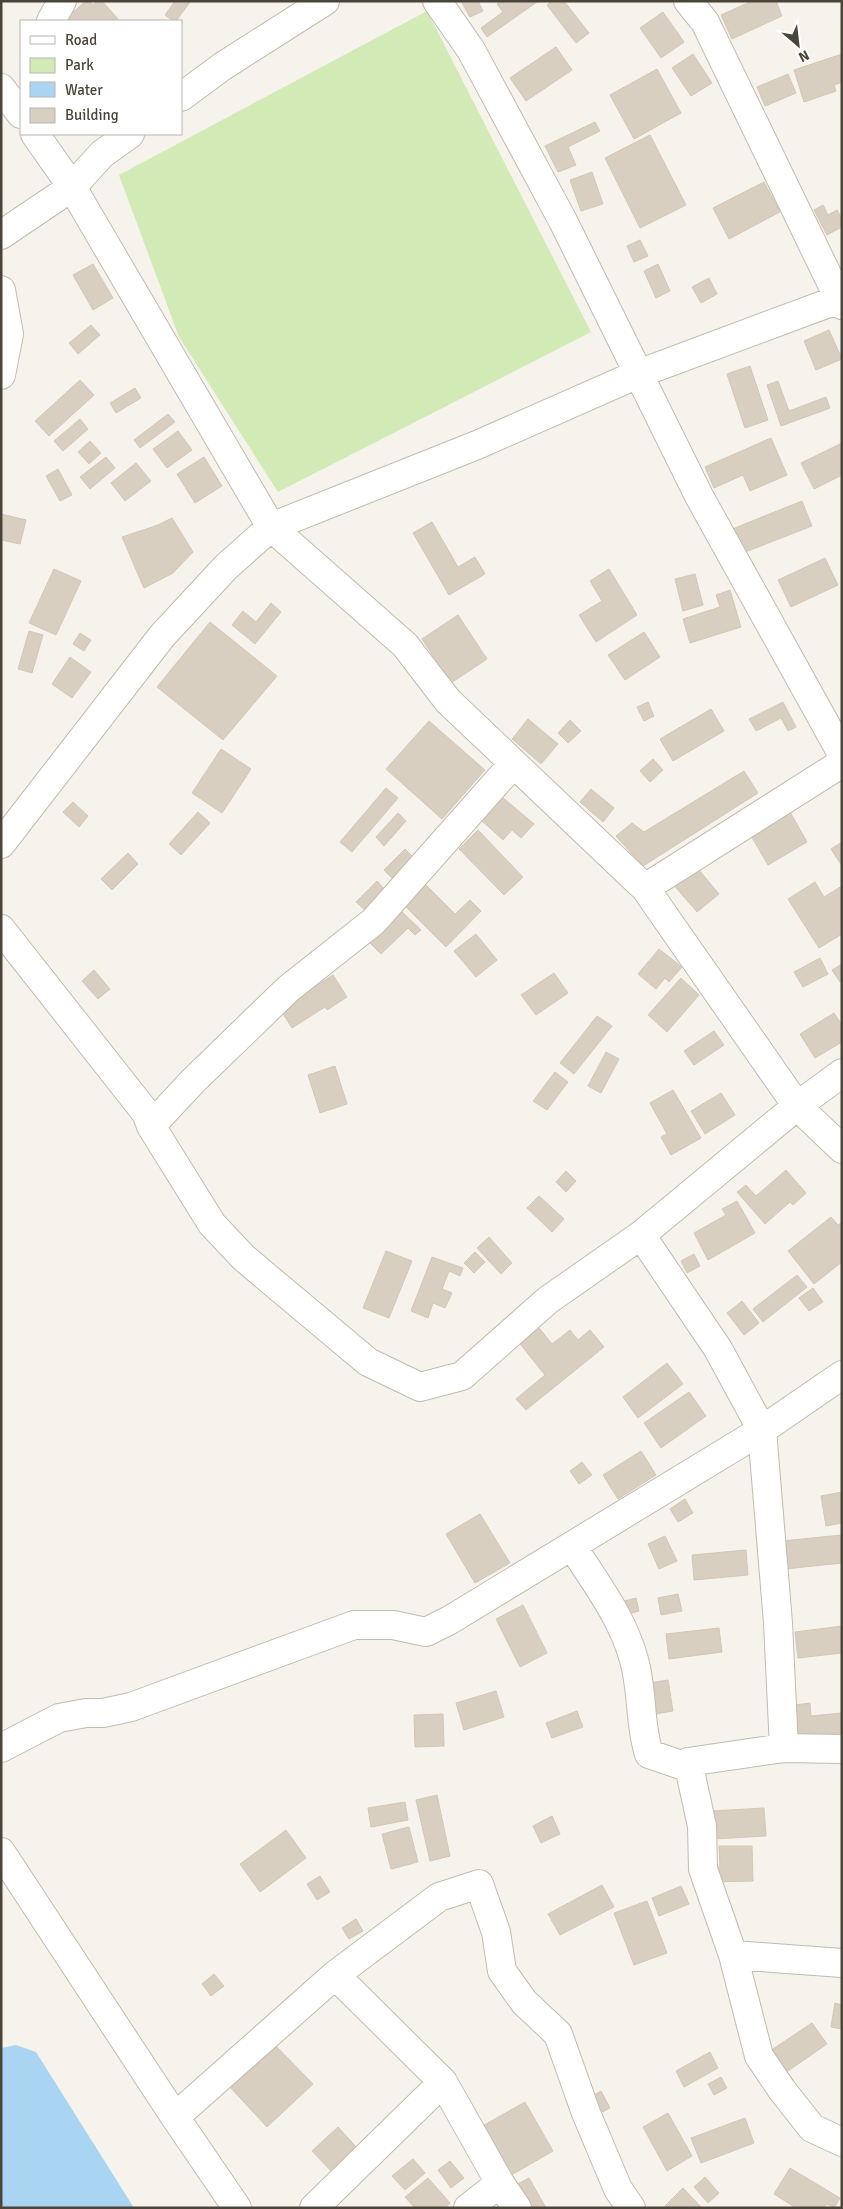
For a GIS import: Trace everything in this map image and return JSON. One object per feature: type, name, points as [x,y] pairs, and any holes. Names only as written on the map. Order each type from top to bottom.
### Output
[{"type":"street","points":[[52,20],[62,1]]},
{"type":"street","points":[[182,95],[223,66],[325,1]]},
{"type":"street","points":[[437,1],[471,50],[563,221],[699,496],[842,754]]},
{"type":"street","points":[[1,844],[162,636],[226,567],[271,527],[477,445],[638,374],[841,300],[705,22],[688,1]]},
{"type":"street","points":[[36,135],[72,187],[271,527],[405,645],[448,701],[645,888],[797,1106],[842,1150]]},
{"type":"street","points":[[1,235],[72,187],[102,154],[129,135]]},
{"type":"street","points":[[1,290],[9,334],[1,375]]},
{"type":"street","points":[[645,888],[842,763]]},
{"type":"street","points":[[151,1126],[194,1081],[288,990],[374,921],[513,764]]},
{"type":"street","points":[[1,929],[146,1112],[151,1126],[212,1224],[244,1258],[368,1362],[420,1388],[462,1376],[548,1300],[641,1235],[797,1106],[842,1073]]},
{"type":"street","points":[[641,1235],[718,1349],[762,1430],[778,1623],[784,1748]]},
{"type":"street","points":[[1,1748],[59,1718],[86,1713],[103,1713],[131,1707],[354,1625],[393,1625],[426,1632],[450,1620],[762,1430],[842,1375]]},
{"type":"street","points":[[572,1546],[626,1632],[635,1661],[641,1695],[643,1735],[649,1754],[684,1766],[688,1762],[784,1748],[842,1749]]},
{"type":"street","points":[[688,1762],[702,1826],[703,1869],[733,1955],[759,2056],[782,2090],[812,2128],[842,2142]]},
{"type":"street","points":[[1,1852],[174,2118],[237,2208]]},
{"type":"street","points":[[174,2118],[335,1975],[439,1897],[479,1884],[496,1932],[502,1971],[524,2002],[558,2034],[586,2113],[618,2189],[631,2208]]},
{"type":"street","points":[[733,1955],[842,1963]]},
{"type":"street","points":[[335,1975],[443,2082],[500,2183],[518,2208]]},
{"type":"street","points":[[314,2208],[443,2082]]},
{"type":"street","points":[[468,2208],[500,2183]]},
{"type":"green space","points":[[427,11],[591,332],[278,492],[179,337],[119,175]]},
{"type":"water","points":[[16,2045],[36,2052],[134,2208],[1,2208],[1,2048]]},
{"type":"building","points":[[86,1],[90,1],[93,5],[97,1],[102,1],[118,19],[117,20],[64,20]]},
{"type":"building","points":[[175,1],[191,1],[177,20],[172,20],[165,15]]},
{"type":"building","points":[[461,1],[478,1],[483,11],[470,17]]},
{"type":"building","points":[[501,1],[537,2],[487,37],[481,28],[503,12],[497,4]]},
{"type":"building","points":[[552,1],[564,1],[589,33],[576,43],[547,5]]},
{"type":"building","points":[[752,1],[776,1],[782,16],[732,39],[721,15]]},
{"type":"building","points":[[663,12],[684,42],[661,58],[640,28]]},
{"type":"building","points":[[556,47],[572,70],[526,101],[510,78]]},
{"type":"building","points":[[693,54],[712,83],[691,96],[672,68]]},
{"type":"building","points":[[842,54],[842,82],[834,85],[836,91],[804,102],[794,70]]},
{"type":"building","points":[[657,69],[681,113],[634,139],[610,95]]},
{"type":"building","points":[[788,74],[796,93],[765,106],[757,87]]},
{"type":"building","points":[[595,122],[600,131],[568,147],[576,165],[558,172],[545,146]]},
{"type":"building","points":[[650,135],[686,205],[640,228],[605,158]]},
{"type":"building","points":[[592,172],[603,204],[581,211],[570,180]]},
{"type":"building","points":[[764,182],[780,212],[729,239],[713,208]]},
{"type":"building","points":[[823,205],[828,215],[837,210],[842,219],[842,227],[827,235],[814,210]]},
{"type":"building","points":[[640,240],[648,256],[634,262],[627,246]]},
{"type":"building","points":[[93,264],[113,298],[93,310],[73,275]]},
{"type":"building","points":[[658,264],[670,291],[656,298],[644,271]]},
{"type":"building","points":[[709,278],[717,294],[701,303],[692,287]]},
{"type":"building","points":[[91,325],[100,335],[78,354],[69,343]]},
{"type":"building","points":[[829,330],[842,359],[816,370],[804,341]]},
{"type":"building","points":[[750,366],[768,420],[745,428],[727,374]]},
{"type":"building","points":[[80,380],[94,395],[49,436],[35,421]]},
{"type":"building","points":[[778,381],[789,411],[826,397],[830,408],[781,426],[767,385]]},
{"type":"building","points":[[135,388],[141,398],[116,413],[110,403]]},
{"type":"building","points":[[168,414],[175,422],[140,448],[134,440]]},
{"type":"building","points":[[80,419],[88,429],[63,451],[54,441]]},
{"type":"building","points":[[178,431],[192,450],[167,468],[153,449]]},
{"type":"building","points":[[771,438],[787,475],[750,491],[743,475],[714,488],[705,467]]},
{"type":"building","points":[[90,441],[101,453],[89,464],[78,452]]},
{"type":"building","points":[[842,443],[842,475],[814,489],[801,463]]},
{"type":"building","points":[[106,457],[115,468],[90,489],[80,477]]},
{"type":"building","points":[[204,457],[222,486],[195,503],[177,474]]},
{"type":"building","points":[[136,463],[151,481],[125,501],[111,483]]},
{"type":"building","points":[[58,469],[72,495],[60,501],[46,476]]},
{"type":"building","points":[[802,501],[812,526],[735,556],[725,532]]},
{"type":"building","points":[[1,514],[26,520],[20,544],[1,540]]},
{"type":"building","points":[[172,518],[193,552],[173,573],[144,588],[122,537],[158,525]]},
{"type":"building","points":[[432,522],[458,567],[475,557],[485,574],[449,595],[413,533]]},
{"type":"building","points":[[825,558],[838,585],[791,607],[778,580]]},
{"type":"building","points":[[54,569],[81,581],[56,635],[29,623]]},
{"type":"building","points":[[609,569],[637,615],[596,642],[579,615],[602,601],[590,581]]},
{"type":"building","points":[[695,574],[703,605],[683,611],[675,579]]},
{"type":"building","points":[[730,590],[741,627],[690,643],[683,619],[720,607],[716,595]]},
{"type":"building","points":[[271,603],[281,612],[255,644],[232,625],[243,611],[256,622]]},
{"type":"building","points":[[458,615],[487,659],[451,683],[422,639]]},
{"type":"building","points":[[210,622],[277,676],[223,740],[157,687]]},
{"type":"building","points":[[29,631],[43,635],[32,673],[18,669]]},
{"type":"building","points":[[644,632],[660,657],[625,680],[608,655]]},
{"type":"building","points":[[80,633],[91,640],[84,651],[73,644]]},
{"type":"building","points":[[70,657],[91,672],[72,698],[52,684]]},
{"type":"building","points":[[648,702],[654,716],[644,721],[637,707]]},
{"type":"building","points":[[783,702],[796,727],[788,731],[781,718],[756,731],[749,719]]},
{"type":"building","points":[[711,709],[724,731],[673,761],[660,739]]},
{"type":"building","points":[[528,719],[558,744],[541,764],[512,739]]},
{"type":"building","points":[[570,720],[581,731],[568,743],[558,733]]},
{"type":"building","points":[[429,721],[485,770],[442,819],[386,769]]},
{"type":"building","points":[[221,749],[251,769],[222,813],[192,793]]},
{"type":"building","points":[[653,759],[663,770],[650,782],[640,771]]},
{"type":"building","points":[[744,771],[758,793],[643,866],[616,836],[632,823],[644,832]]},
{"type":"building","points":[[386,788],[398,798],[352,852],[340,842]]},
{"type":"building","points":[[591,789],[614,808],[603,822],[580,802]]},
{"type":"building","points":[[501,796],[534,824],[521,838],[512,830],[503,840],[481,820]]},
{"type":"building","points":[[73,802],[88,816],[79,827],[63,812]]},
{"type":"building","points":[[198,812],[210,823],[181,855],[169,844]]},
{"type":"building","points":[[790,812],[807,842],[768,865],[750,834]]},
{"type":"building","points":[[398,813],[406,821],[384,846],[376,837]]},
{"type":"building","points":[[478,830],[523,877],[504,895],[459,849]]},
{"type":"building","points":[[842,842],[842,866],[831,849]]},
{"type":"building","points":[[405,849],[415,859],[394,880],[384,870]]},
{"type":"building","points":[[128,853],[138,864],[112,890],[101,879]]},
{"type":"building","points":[[694,864],[719,894],[697,912],[672,883]]},
{"type":"building","points":[[377,881],[385,890],[365,910],[356,902]]},
{"type":"building","points":[[815,882],[824,897],[842,886],[842,934],[819,948],[788,899]]},
{"type":"building","points":[[425,884],[455,914],[470,900],[481,911],[446,947],[404,905]]},
{"type":"building","points":[[400,910],[421,930],[415,935],[408,928],[381,954],[368,941]]},
{"type":"building","points":[[476,934],[497,960],[476,977],[454,951]]},
{"type":"building","points":[[659,949],[682,967],[669,982],[665,978],[656,989],[638,974]]},
{"type":"building","points":[[820,958],[828,974],[803,987],[794,972]]},
{"type":"building","points":[[842,964],[842,981],[840,982],[832,970]]},
{"type":"building","points":[[94,970],[110,989],[98,999],[82,981]]},
{"type":"building","points":[[554,973],[568,993],[536,1015],[521,995]]},
{"type":"building","points":[[333,975],[347,997],[327,1010],[325,1007],[292,1028],[280,1009]]},
{"type":"building","points":[[681,978],[699,995],[667,1032],[648,1015]]},
{"type":"building","points":[[834,1013],[842,1025],[842,1042],[815,1058],[800,1034]]},
{"type":"building","points":[[597,1016],[612,1026],[574,1074],[560,1063]]},
{"type":"building","points":[[714,1031],[724,1045],[694,1065],[684,1051]]},
{"type":"building","points":[[606,1052],[619,1059],[601,1093],[588,1086]]},
{"type":"building","points":[[335,1066],[347,1104],[320,1113],[308,1075]]},
{"type":"building","points":[[555,1072],[568,1082],[547,1110],[533,1101]]},
{"type":"building","points":[[673,1090],[701,1138],[671,1155],[661,1137],[667,1134],[650,1103]]},
{"type":"building","points":[[721,1093],[735,1115],[705,1134],[691,1111]]},
{"type":"building","points":[[786,1170],[806,1193],[793,1205],[790,1202],[765,1224],[737,1192],[746,1185],[756,1196]]},
{"type":"building","points":[[566,1171],[576,1181],[566,1192],[556,1182]]},
{"type":"building","points":[[539,1196],[564,1219],[552,1232],[527,1208]]},
{"type":"building","points":[[737,1201],[755,1233],[708,1260],[694,1233],[726,1215],[722,1209]]},
{"type":"building","points":[[831,1217],[838,1225],[842,1222],[842,1262],[814,1284],[788,1251]]},
{"type":"building","points":[[489,1237],[512,1263],[501,1274],[477,1248]]},
{"type":"building","points":[[386,1251],[412,1261],[389,1318],[363,1308]]},
{"type":"building","points":[[475,1252],[485,1262],[474,1273],[464,1263]]},
{"type":"building","points":[[694,1254],[700,1266],[687,1273],[681,1261]]},
{"type":"building","points":[[432,1257],[463,1268],[460,1276],[449,1271],[442,1289],[452,1293],[445,1308],[433,1303],[428,1318],[411,1311]]},
{"type":"building","points":[[797,1275],[807,1287],[763,1322],[753,1309]]},
{"type":"building","points":[[813,1288],[823,1302],[809,1311],[799,1298]]},
{"type":"building","points":[[742,1301],[759,1323],[744,1335],[727,1313]]},
{"type":"building","points":[[536,1324],[552,1344],[570,1330],[578,1340],[590,1330],[604,1347],[526,1410],[516,1399],[545,1375],[517,1340]]},
{"type":"building","points":[[667,1363],[683,1384],[638,1418],[623,1397]]},
{"type":"building","points":[[689,1392],[706,1416],[661,1448],[644,1423]]},
{"type":"building","points":[[641,1451],[656,1475],[618,1499],[603,1475]]},
{"type":"building","points":[[582,1462],[592,1475],[579,1484],[570,1471]]},
{"type":"building","points":[[842,1492],[842,1523],[826,1526],[821,1496]]},
{"type":"building","points":[[685,1499],[693,1513],[678,1522],[670,1509]]},
{"type":"building","points":[[480,1514],[510,1563],[475,1583],[446,1534]]},
{"type":"building","points":[[842,1535],[842,1563],[785,1569],[782,1541]]},
{"type":"building","points":[[665,1536],[677,1561],[659,1569],[648,1544]]},
{"type":"building","points":[[746,1550],[748,1575],[694,1580],[692,1555]]},
{"type":"building","points":[[678,1594],[682,1611],[661,1615],[658,1598]]},
{"type":"building","points":[[636,1598],[639,1611],[623,1615],[620,1602]]},
{"type":"building","points":[[523,1605],[547,1653],[520,1667],[496,1619]]},
{"type":"building","points":[[842,1626],[842,1653],[798,1658],[795,1632]]},
{"type":"building","points":[[719,1628],[722,1652],[669,1659],[666,1634]]},
{"type":"building","points":[[668,1680],[673,1711],[655,1714],[650,1683]]},
{"type":"building","points":[[496,1691],[504,1717],[464,1730],[456,1703]]},
{"type":"building","points":[[810,1703],[811,1716],[842,1713],[842,1733],[798,1736],[795,1705]]},
{"type":"building","points":[[577,1711],[583,1727],[552,1738],[546,1723]]},
{"type":"building","points":[[443,1714],[444,1746],[415,1747],[414,1715]]},
{"type":"building","points":[[437,1795],[450,1856],[430,1861],[416,1800]]},
{"type":"building","points":[[405,1802],[408,1820],[371,1827],[368,1808]]},
{"type":"building","points":[[764,1808],[766,1836],[713,1839],[711,1811]]},
{"type":"building","points":[[552,1816],[560,1834],[541,1843],[533,1826]]},
{"type":"building","points":[[409,1827],[418,1862],[391,1869],[382,1834]]},
{"type":"building","points":[[286,1830],[306,1858],[260,1892],[240,1864]]},
{"type":"building","points":[[719,1846],[752,1846],[753,1881],[713,1882],[713,1867],[720,1867]]},
{"type":"building","points":[[320,1876],[330,1892],[317,1900],[307,1884]]},
{"type":"building","points":[[602,1885],[614,1907],[560,1935],[548,1914]]},
{"type":"building","points":[[681,1886],[689,1904],[659,1916],[652,1898]]},
{"type":"building","points":[[647,1901],[667,1953],[634,1965],[614,1913]]},
{"type":"building","points":[[356,1919],[363,1931],[349,1939],[342,1928]]},
{"type":"building","points":[[214,1974],[224,1986],[211,1996],[202,1984]]},
{"type":"building","points":[[835,2003],[842,2005],[842,2029],[831,2027]]},
{"type":"building","points":[[812,2023],[827,2044],[785,2073],[770,2051]]},
{"type":"building","points":[[273,2043],[313,2084],[267,2127],[228,2085]]},
{"type":"building","points":[[710,2052],[718,2068],[684,2087],[676,2071]]},
{"type":"building","points":[[721,2077],[727,2088],[714,2095],[708,2084]]},
{"type":"building","points":[[601,2091],[610,2108],[598,2114],[589,2098]]},
{"type":"building","points":[[525,2102],[553,2151],[508,2177],[479,2128]]},
{"type":"building","points":[[668,2113],[692,2156],[667,2171],[643,2127]]},
{"type":"building","points":[[745,2118],[754,2143],[701,2163],[691,2138]]},
{"type":"building","points":[[338,2127],[359,2150],[334,2174],[312,2151]]},
{"type":"building","points":[[413,2159],[425,2173],[405,2190],[392,2176]]},
{"type":"building","points":[[450,2161],[464,2178],[451,2188],[438,2170]]},
{"type":"building","points":[[790,2168],[840,2198],[834,2208],[827,2204],[824,2208],[796,2208],[774,2194]]},
{"type":"building","points":[[705,2177],[719,2193],[708,2203],[694,2187]]},
{"type":"building","points":[[428,2178],[450,2203],[445,2208],[415,2208],[405,2197]]},
{"type":"building","points":[[529,2178],[546,2208],[524,2208],[512,2187]]},
{"type":"building","points":[[683,2188],[702,2208],[663,2208]]}]
